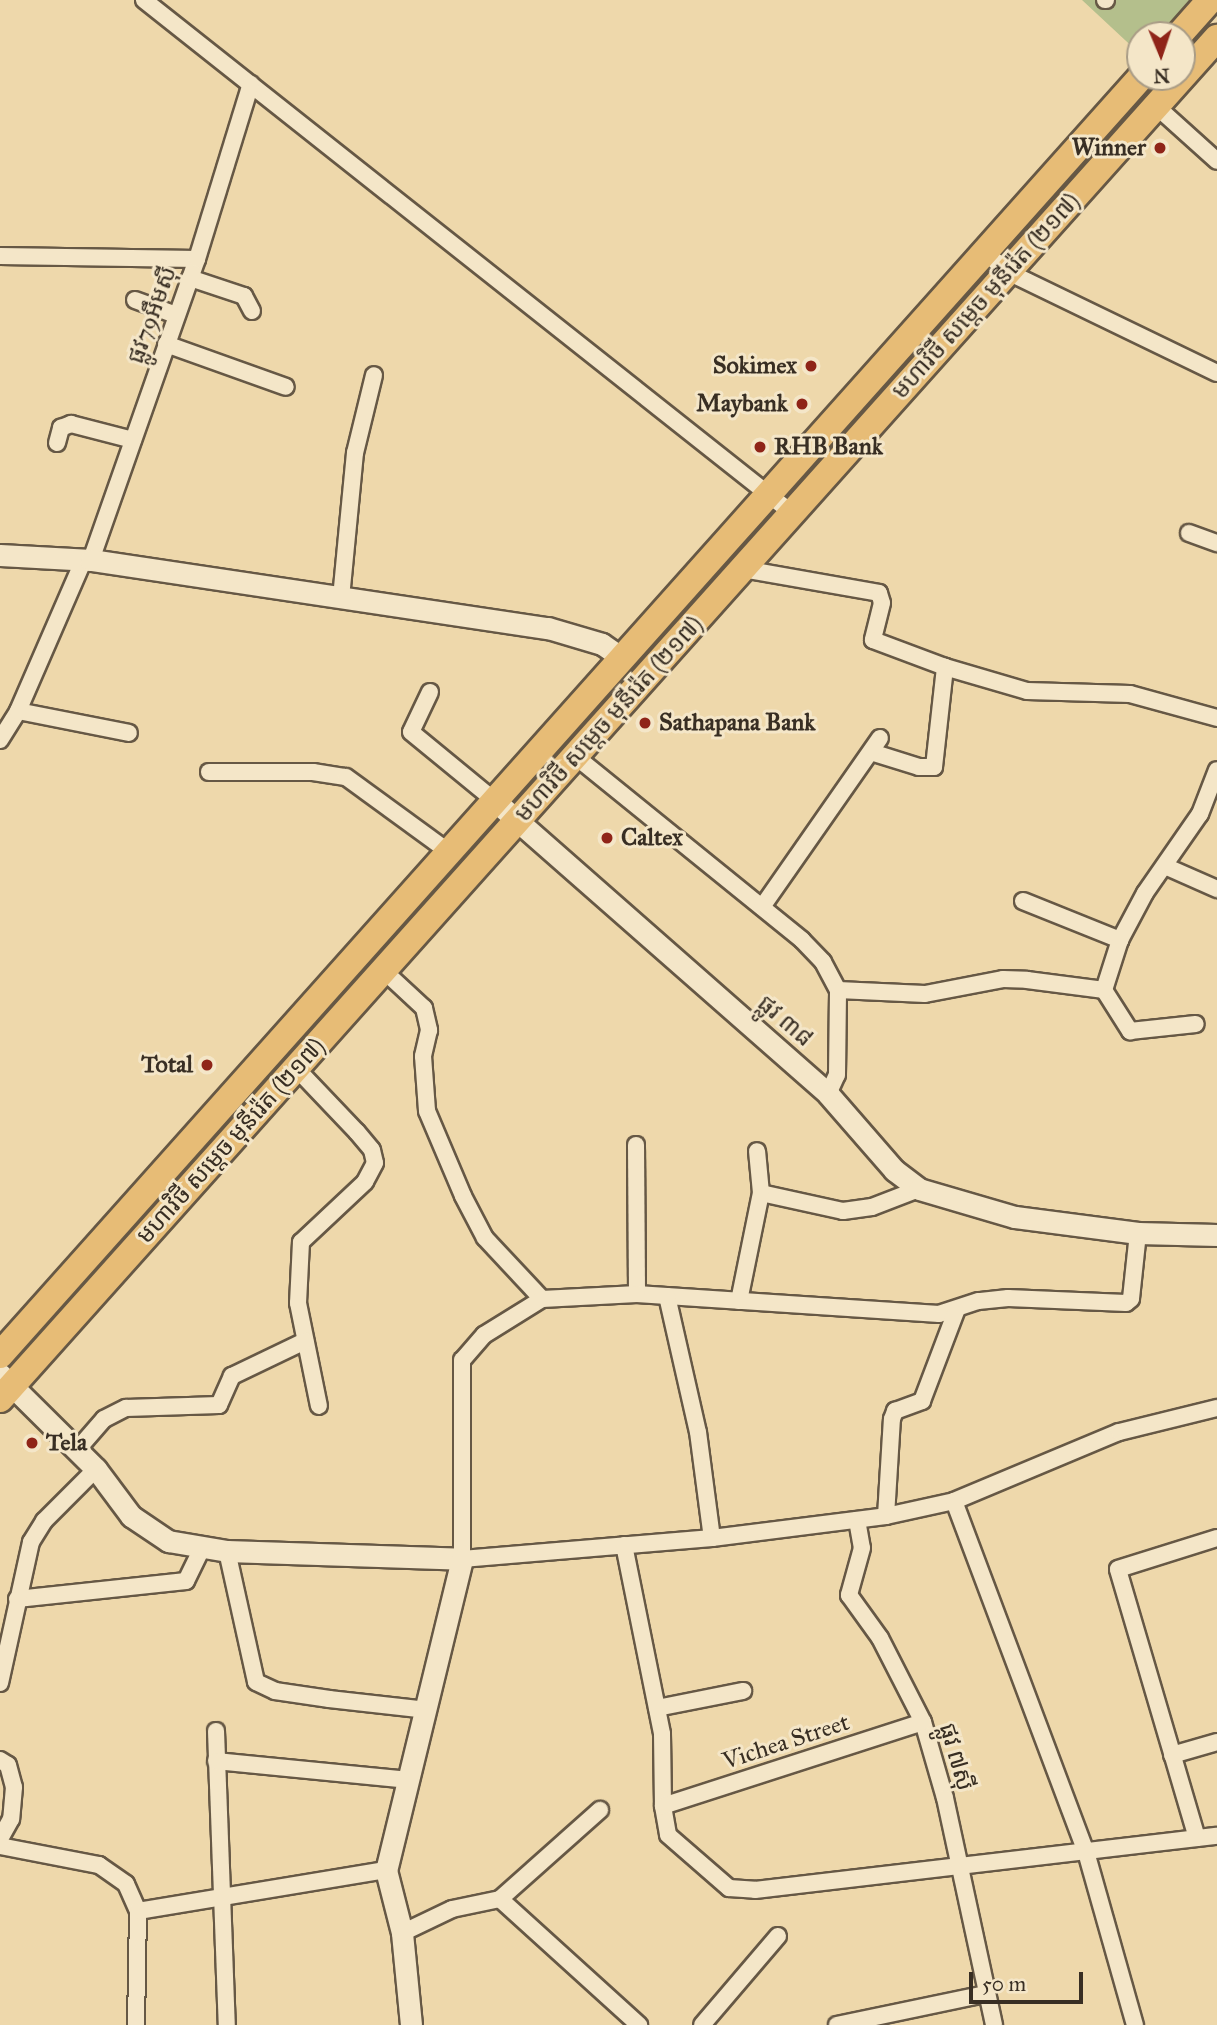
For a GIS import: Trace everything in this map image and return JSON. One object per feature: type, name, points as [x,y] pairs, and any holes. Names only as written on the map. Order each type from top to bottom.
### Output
[{"type":"main road","points":[[1191,21],[1210,0]]},
{"type":"main road","name":"មហាវិថី សម្តេច មុនីរ៉េត (២១៧)","points":[[4,1386],[296,1068],[1217,38]]},
{"type":"main road","name":"មហាវិថី សម្តេច មុនីរ៉េត (២១៧)","points":[[0,1355],[1129,91]]},
{"type":"street","points":[[145,0],[792,513]]},
{"type":"street","name":"ផ្លូវ79អឹមស៊ី","points":[[0,740],[10,712],[88,559],[197,259],[251,84]]},
{"type":"street","points":[[1156,106],[1217,160]]},
{"type":"street","points":[[985,252],[1008,272],[1217,373]]},
{"type":"street","points":[[0,256],[197,259]]},
{"type":"street","points":[[190,278],[244,296],[252,311]]},
{"type":"street","points":[[135,300],[176,315]]},
{"type":"street","points":[[166,344],[286,387]]},
{"type":"street","points":[[341,598],[355,453],[374,375]]},
{"type":"street","points":[[57,443],[61,428],[71,424],[133,440]]},
{"type":"street","points":[[1189,533],[1217,543]]},
{"type":"street","points":[[0,555],[88,559],[548,628],[602,644],[622,658]]},
{"type":"street","points":[[743,569],[878,593],[882,603],[873,640],[944,667],[1027,691],[1130,694],[1217,718]]},
{"type":"street","points":[[762,907],[876,745],[919,767],[934,766],[944,667]]},
{"type":"street","name":"ផ្លូវ ៣៨","points":[[430,692],[411,732],[495,801],[828,1094],[894,1170],[919,1189],[1015,1217],[1138,1233],[1217,1235]]},
{"type":"street","points":[[10,712],[129,733]]},
{"type":"street","points":[[575,756],[762,907],[816,955],[838,990],[837,1074],[828,1094]]},
{"type":"street","points":[[1196,1024],[1130,1031],[1104,990],[1119,940],[1145,893],[1211,807],[1217,770]]},
{"type":"street","points":[[209,772],[313,772],[346,777],[449,852]]},
{"type":"street","points":[[1167,867],[1217,889]]},
{"type":"street","points":[[1023,901],[1119,940]]},
{"type":"street","points":[[383,970],[424,1009],[429,1030],[424,1056],[427,1111],[463,1196],[485,1238],[542,1299]]},
{"type":"street","points":[[838,990],[925,994],[1003,979],[1104,990]]},
{"type":"street","points":[[296,1068],[372,1150],[375,1163],[365,1182],[302,1242],[298,1303],[319,1406]]},
{"type":"street","points":[[636,1145],[637,1294]]},
{"type":"street","points":[[739,1301],[761,1193],[757,1151]]},
{"type":"street","points":[[761,1193],[843,1211],[893,1201],[919,1189]]},
{"type":"street","points":[[411,2025],[401,1933],[386,1870],[462,1559],[462,1360],[484,1335],[542,1299],[637,1294],[939,1314],[1009,1298],[1126,1303],[1130,1299],[1138,1233]]},
{"type":"street","points":[[667,1296],[698,1432],[712,1538]]},
{"type":"street","points":[[886,1516],[892,1419],[895,1411],[922,1401],[957,1309]]},
{"type":"street","points":[[77,1450],[104,1419],[126,1408],[219,1405],[238,1372],[305,1341]]},
{"type":"street","points":[[4,1386],[96,1469],[131,1516],[168,1541],[227,1552],[462,1559],[712,1538],[886,1516],[954,1501],[1119,1432],[1217,1408]]},
{"type":"street","points":[[0,1683],[6,1626],[17,1599],[31,1542],[44,1521],[96,1469]]},
{"type":"street","points":[[954,1501],[1086,1852],[1135,2025]]},
{"type":"street","name":"ផ្លូវ ៧ស៊ី","points":[[857,1520],[862,1548],[849,1595],[880,1638],[923,1722],[945,1798],[994,2025]]},
{"type":"street","points":[[1197,1838],[1118,1569],[1217,1538]]},
{"type":"street","points":[[625,1545],[657,1708],[664,1756],[663,1806],[668,1835],[678,1847],[729,1888],[755,1890],[1217,1836]]},
{"type":"street","points":[[17,1599],[186,1581],[202,1548]]},
{"type":"street","points":[[227,1552],[256,1682],[315,1697],[427,1710]]},
{"type":"street","points":[[657,1708],[743,1691]]},
{"type":"street","name":"Vichea Street","points":[[663,1806],[923,1722]]},
{"type":"street","points":[[216,1731],[220,1899],[227,2025]]},
{"type":"street","points":[[1172,1755],[1217,1742]]},
{"type":"street","points":[[0,1760],[8,1765],[14,1787],[11,1819],[0,1839]]},
{"type":"street","points":[[216,1761],[328,1768],[409,1780]]},
{"type":"street","points":[[401,1933],[452,1909],[500,1899],[600,1810]]},
{"type":"street","points":[[0,1846],[113,1871],[126,1884],[138,1911],[136,2025]]},
{"type":"street","points":[[138,1911],[386,1870]]},
{"type":"street","points":[[500,1899],[639,2025]]},
{"type":"street","points":[[702,2025],[778,1936]]},
{"type":"street","points":[[837,2025],[986,1994]]},
{"type":"green space","points":[[1082,0],[1202,0],[1183,21],[1126,21],[1126,41]]},
{"type":"place","name":"Winner","points":[[1160,148]]},
{"type":"place","name":"Sokimex","points":[[811,366]]},
{"type":"place","name":"Maybank","points":[[802,404]]},
{"type":"place","name":"RHB Bank","points":[[760,447]]},
{"type":"place","name":"Sathapana Bank","points":[[645,723]]},
{"type":"place","name":"Caltex","points":[[607,838]]},
{"type":"place","name":"Total","points":[[207,1065]]},
{"type":"place","name":"Tela","points":[[32,1443]]}]
